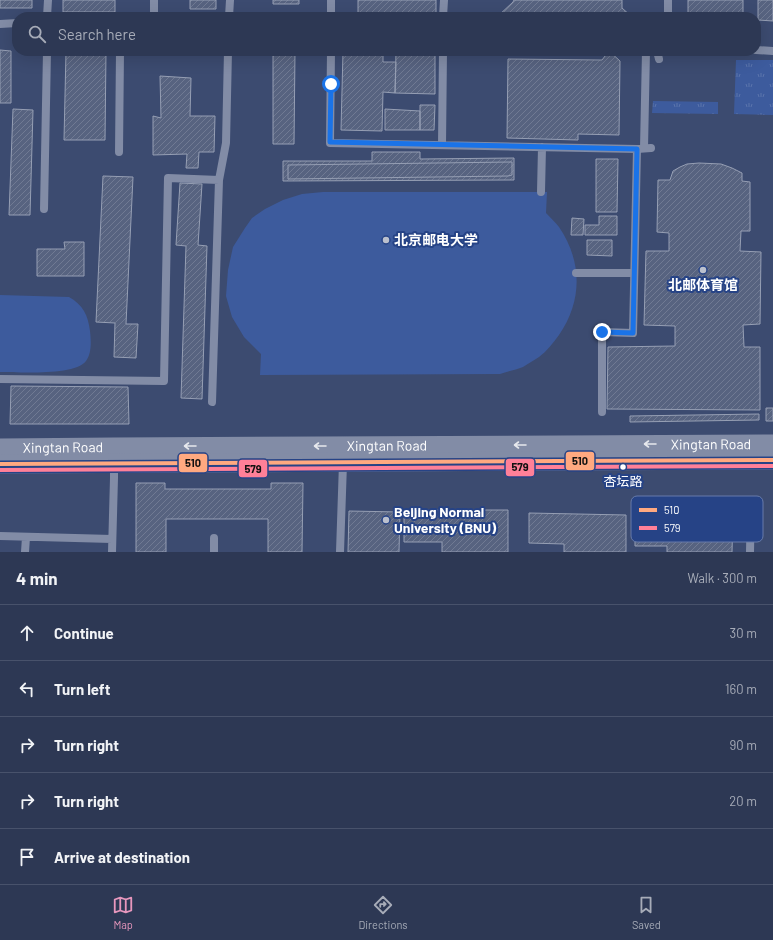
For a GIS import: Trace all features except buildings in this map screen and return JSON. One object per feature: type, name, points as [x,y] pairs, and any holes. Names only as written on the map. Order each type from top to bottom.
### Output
[{"type":"street","name":"Xingtan Road","points":[[0,448],[113,446],[773,444]]},
{"type":"street","name":"Xingtan Road","points":[[0,464],[773,460]]},
{"type":"lane","points":[[47,12],[48,0]]},
{"type":"lane","points":[[154,0],[154,12]]},
{"type":"lane","points":[[229,12],[230,0]]},
{"type":"lane","points":[[331,0],[331,12]]},
{"type":"lane","points":[[444,0],[444,12]]},
{"type":"lane","points":[[668,0],[668,12]]},
{"type":"lane","points":[[0,24],[12,24]]},
{"type":"lane","points":[[761,50],[773,51]]},
{"type":"lane","points":[[44,209],[46,56]]},
{"type":"lane","points":[[119,152],[120,56]]},
{"type":"lane","points":[[212,402],[219,180],[226,143],[228,56]]},
{"type":"lane","points":[[331,56],[330,142],[644,148]]},
{"type":"lane","points":[[442,145],[443,56]]},
{"type":"lane","points":[[602,412],[602,332],[633,333],[634,273],[644,148],[646,56]]},
{"type":"lane","points":[[541,192],[542,147]]},
{"type":"lane","points":[[0,379],[164,381],[168,178],[219,180]]},
{"type":"lane","points":[[576,273],[634,273]]},
{"type":"lane","points":[[340,552],[343,463]]},
{"type":"lane","points":[[112,552],[114,464]]},
{"type":"lane","points":[[0,536],[112,539]]},
{"type":"lane","points":[[25,552],[26,536]]},
{"type":"lane","points":[[214,538],[214,552]]},
{"type":"lane","points":[[750,542],[750,552]]},
{"type":"green space","points":[[736,60],[773,60],[773,115],[734,114]]},
{"type":"green space","points":[[653,101],[718,102],[718,114],[652,113]]},
{"type":"green space","points":[[323,192],[547,192],[546,213],[559,227],[567,240],[575,267],[577,281],[576,294],[567,322],[547,350],[539,357],[523,367],[500,374],[260,375],[261,354],[244,337],[232,317],[226,296],[228,270],[233,247],[252,218],[265,209],[283,200],[302,194]]},
{"type":"green space","points":[[0,295],[69,297],[78,303],[86,315],[91,338],[91,346],[86,361],[80,366],[59,371],[0,372]]},
{"type":"transit line","name":"510","points":[[0,464],[773,460]]},
{"type":"transit line","name":"579","points":[[0,470],[773,466]]},
{"type":"place","name":"北京邮电大学","points":[[386,240]]},
{"type":"place","name":"北邮体育馆","points":[[703,270]]},
{"type":"place","name":"杏坛路","points":[[623,467]]},
{"type":"place","name":"Beijing Normal University (BNU)","points":[[386,520]]},
{"type":"route","points":[[331,84],[330,142],[637,149],[633,333],[602,332]]}]
